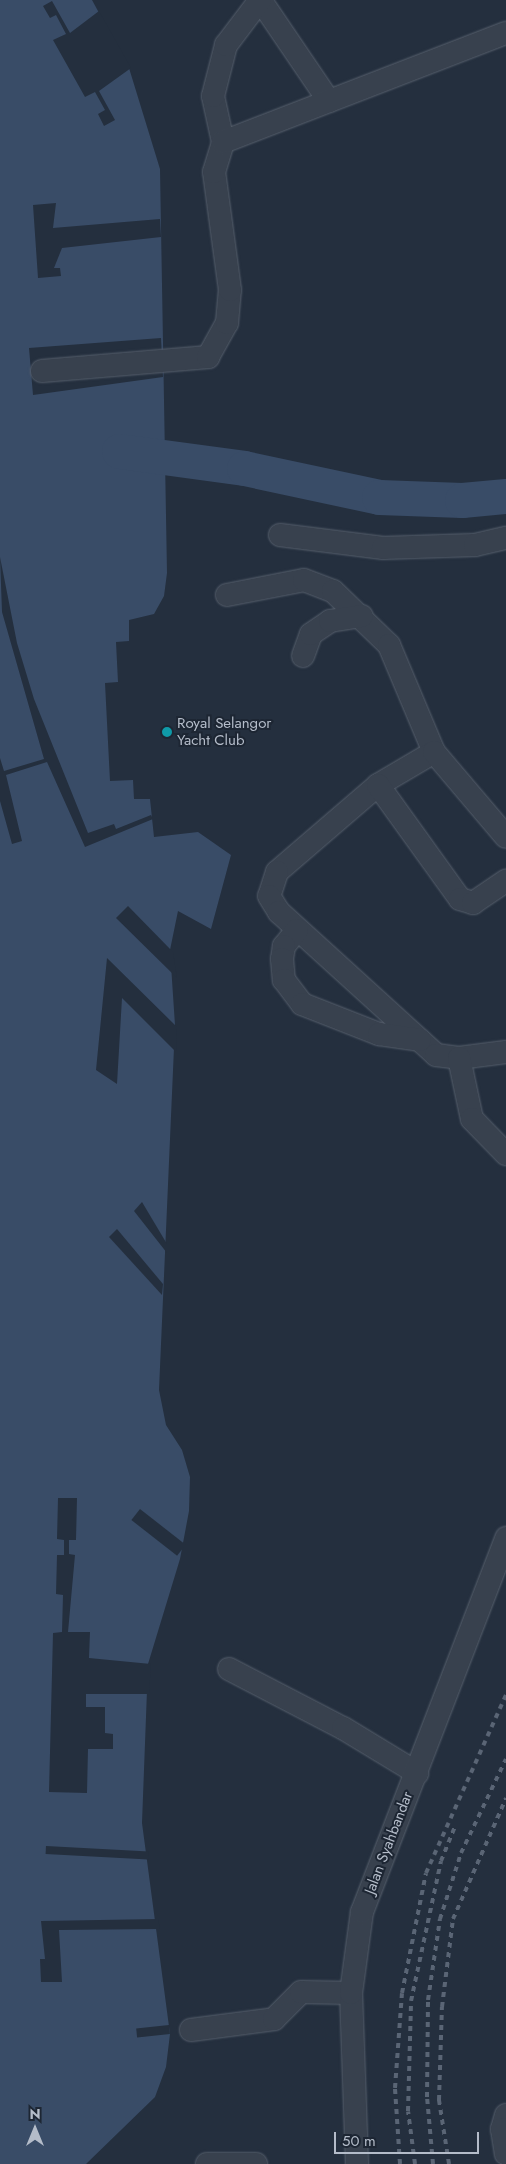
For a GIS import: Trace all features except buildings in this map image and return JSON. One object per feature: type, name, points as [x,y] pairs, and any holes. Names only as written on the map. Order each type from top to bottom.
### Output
[{"type":"street","points":[[42,371],[208,357],[227,323],[230,290],[214,172],[223,142],[213,96],[226,45],[261,1],[329,101]]},
{"type":"street","points":[[223,142],[506,33]]},
{"type":"street","points":[[280,535],[383,548],[475,545],[506,538]]},
{"type":"street","points":[[227,595],[304,580],[334,591],[362,616],[389,645],[434,752],[506,837]]},
{"type":"street","points":[[303,656],[311,634],[330,621],[362,616]]},
{"type":"street","points":[[434,752],[378,785],[276,872],[269,896],[297,930],[436,1055],[459,1058],[506,1052]]},
{"type":"street","points":[[378,785],[460,899],[474,903],[506,881]]},
{"type":"street","points":[[297,930],[284,946],[282,959],[284,980],[302,1004],[379,1034],[420,1040]]},
{"type":"street","points":[[459,1058],[472,1119],[506,1154]]},
{"type":"street","name":"Jalan Syahbandar","points":[[357,2164],[351,1993],[362,1912],[506,1538]]},
{"type":"street","points":[[229,1670],[342,1728],[417,1773]]},
{"type":"street","points":[[191,2030],[274,2019],[301,1992],[351,1993]]},
{"type":"street","points":[[506,2115],[502,2130],[506,2154]]},
{"type":"street","points":[[207,2164],[256,2164]]},
{"type":"water","points":[[0,0],[92,0],[129,68],[160,169],[167,573],[164,596],[154,614],[129,620],[129,641],[116,642],[118,682],[105,683],[110,781],[133,780],[134,799],[150,799],[154,837],[198,832],[231,855],[211,929],[178,911],[170,950],[175,1025],[159,1390],[166,1425],[182,1450],[190,1477],[189,1511],[180,1559],[148,1664],[142,1823],[170,2034],[166,2067],[155,2097],[86,2164],[0,2164]]},
{"type":"pier","points":[[52,1],[70,33],[99,11],[131,68],[99,91],[115,120],[104,126],[98,114],[105,110],[95,92],[85,97],[53,40],[66,34],[56,15],[50,18],[43,6]]},
{"type":"pier","points":[[56,203],[53,228],[160,219],[161,237],[62,248],[54,268],[60,268],[61,276],[38,278],[33,205]]},
{"type":"pier","points":[[161,338],[163,377],[33,395],[29,348]]},
{"type":"pier","points":[[0,557],[17,643],[34,699],[88,833],[114,824],[116,829],[151,815],[153,819],[85,847],[47,762],[6,775],[22,841],[12,844],[0,801],[0,758],[4,771],[44,759],[2,612]]},
{"type":"pier","points":[[128,906],[173,952],[177,978],[116,918]]},
{"type":"pier","points":[[107,958],[177,1027],[176,1052],[122,998],[117,1084],[96,1070]]},
{"type":"pier","points":[[142,1202],[167,1244],[167,1253],[134,1211]]},
{"type":"pier","points":[[117,1229],[163,1284],[162,1295],[109,1237]]},
{"type":"pier","points":[[58,1498],[77,1498],[76,1540],[69,1540],[69,1554],[75,1555],[68,1632],[90,1632],[89,1658],[151,1664],[149,1694],[86,1694],[86,1707],[105,1707],[105,1733],[113,1734],[113,1749],[88,1749],[87,1793],[49,1792],[53,1633],[62,1632],[63,1595],[56,1594],[57,1555],[64,1555],[64,1540],[57,1539]]},
{"type":"pier","points":[[140,1509],[186,1545],[177,1556],[131,1520]]},
{"type":"pier","points":[[46,1846],[149,1851],[148,1859],[46,1854]]},
{"type":"pier","points":[[158,1919],[160,1929],[59,1930],[62,1982],[41,1982],[40,1959],[45,1959],[41,1921]]},
{"type":"pier","points":[[169,2025],[170,2034],[137,2037],[136,2028]]},
{"type":"waterway","points":[[119,451],[244,468],[379,497],[462,500],[506,496]]},
{"type":"railway","points":[[400,2164],[395,2088],[402,1993],[426,1873],[506,1695]]},
{"type":"railway","points":[[433,2164],[427,2097],[428,2000],[440,1919],[461,1853],[506,1759]]},
{"type":"railway","points":[[449,2164],[439,2100],[442,2007],[453,1919],[506,1798]]},
{"type":"railway","points":[[415,2164],[408,2111],[411,2001],[441,1861],[455,1827]]},
{"type":"place","name":"Royal Selangor Yacht Club","points":[[167,732]]}]
